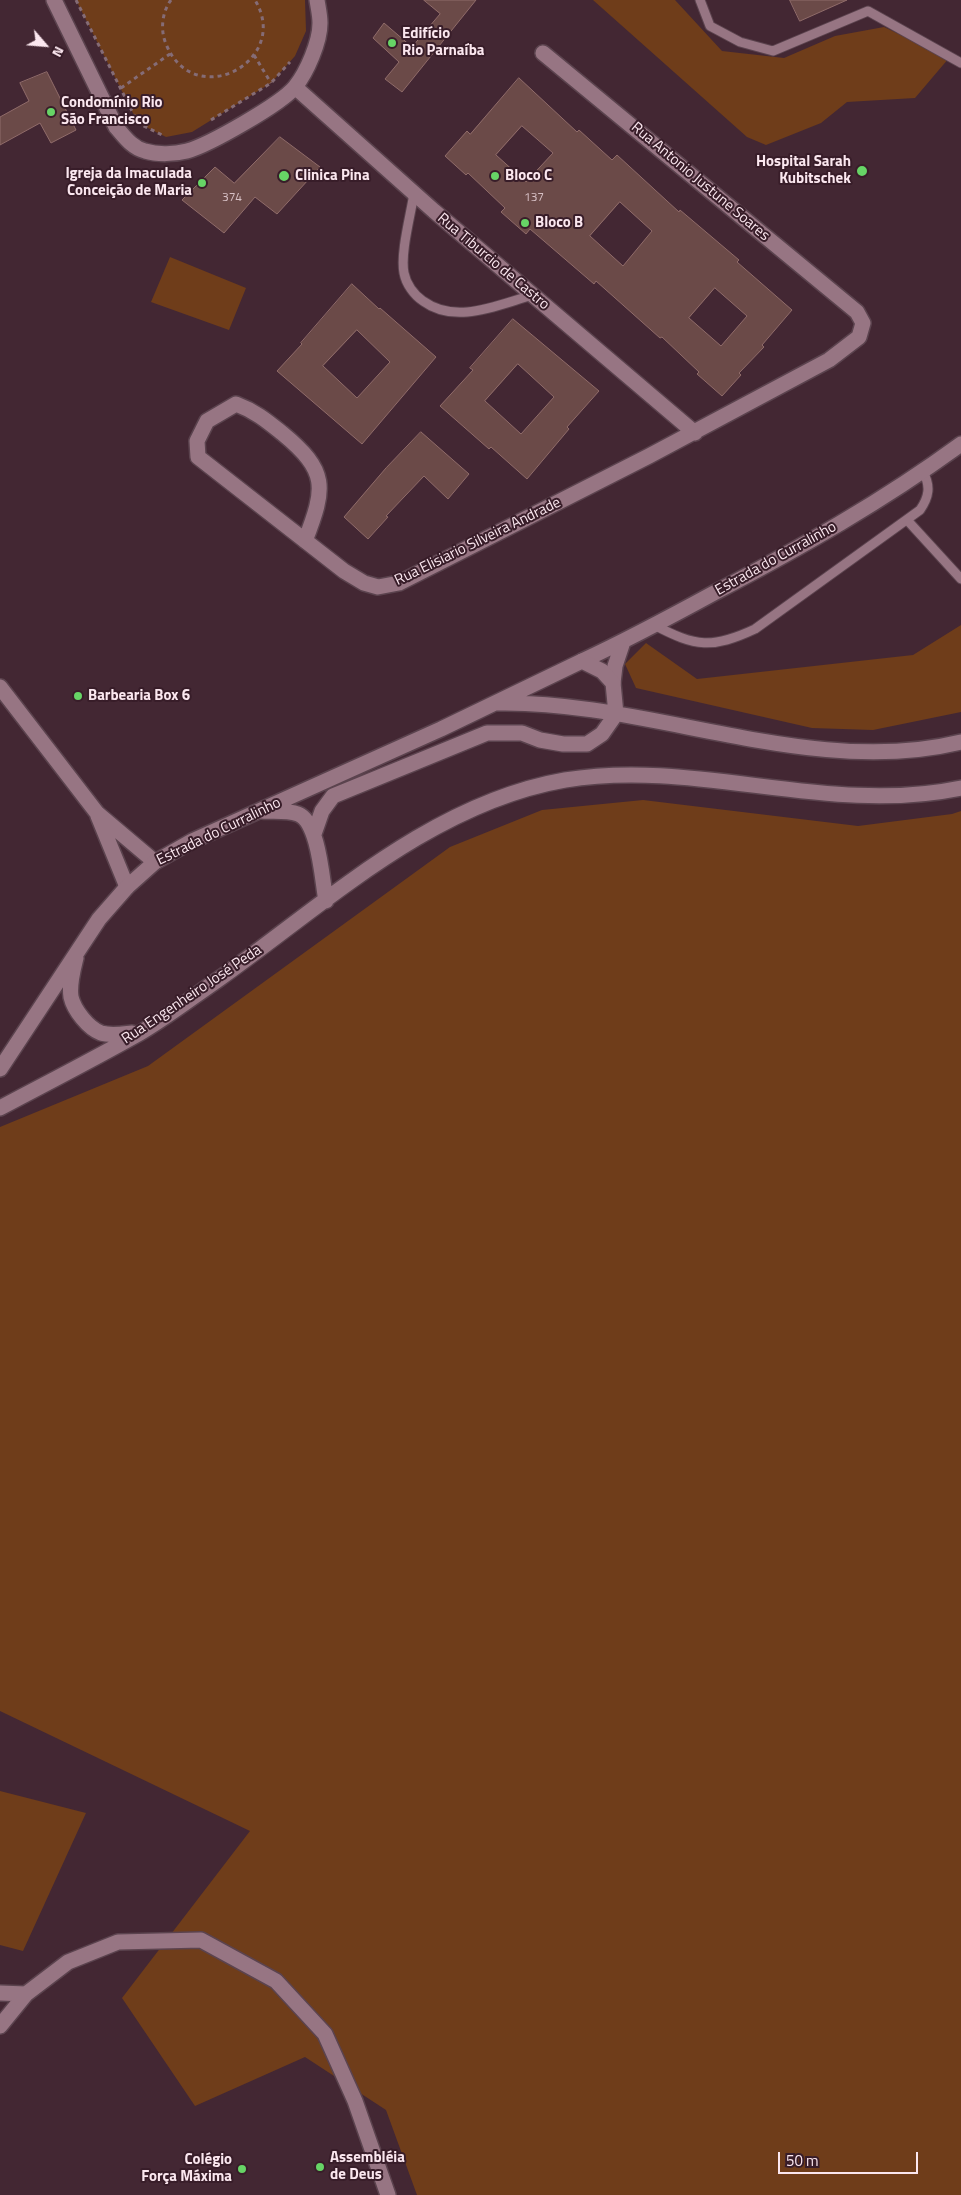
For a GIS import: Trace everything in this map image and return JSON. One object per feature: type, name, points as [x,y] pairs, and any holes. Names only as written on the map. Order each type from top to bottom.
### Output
[{"type":"street","points":[[54,0],[116,127],[129,142],[144,151],[172,154],[188,151],[265,111],[295,87],[314,54],[320,24],[317,0]]},
{"type":"street","name":"Rua Antonio Justune Soares","points":[[543,53],[857,312]]},
{"type":"street","name":"Rua Tiburcio de Castro","points":[[295,87],[414,193],[695,433]]},
{"type":"street","name":"Rua Elisiario Silveira Andrade","points":[[305,541],[318,504],[320,485],[315,466],[303,450],[253,410],[236,404],[207,421],[197,440],[198,457],[305,541],[344,570],[364,583],[378,587],[399,583],[695,433],[829,360],[859,337],[864,323],[857,312]]},
{"type":"street","name":"Estrada do Curralinho","points":[[0,1069],[99,919],[128,887],[155,862],[192,841],[334,778],[623,642],[792,552],[923,472],[961,444]]},
{"type":"street","points":[[314,834],[322,810],[333,796],[487,733],[522,733],[540,740],[563,744],[587,744],[602,734],[616,714],[613,682],[615,666],[623,642]]},
{"type":"street","points":[[582,660],[602,670],[613,682]]},
{"type":"street","points":[[0,687],[97,812],[155,862]]},
{"type":"street","points":[[491,704],[533,703],[616,714],[752,739],[827,749],[907,750],[961,742]]},
{"type":"street","name":"Rua Engenheiro José Peda","points":[[0,1108],[142,1032],[391,855],[468,812],[501,798],[564,781],[622,774],[651,775],[808,792],[888,797],[938,793],[961,788]]},
{"type":"street","points":[[256,811],[290,812],[299,814],[309,822],[314,834],[326,901]]},
{"type":"street","points":[[97,812],[128,887]]},
{"type":"street","points":[[78,949],[71,987],[72,999],[78,1012],[89,1025],[100,1033],[114,1035],[142,1032]]},
{"type":"street","points":[[0,2026],[26,1994],[68,1962],[118,1942],[201,1940],[276,1981],[325,2034],[354,2101],[388,2195]]},
{"type":"street","points":[[0,1993],[26,1994]]},
{"type":"lane","points":[[700,0],[710,26],[740,42],[773,51],[868,10],[961,63]]},
{"type":"lane","points":[[414,193],[403,260],[404,273],[408,284],[418,297],[433,309],[452,313],[470,312],[533,295]]},
{"type":"lane","points":[[654,625],[679,638],[697,643],[717,643],[736,638],[755,629],[920,510],[926,501],[929,490],[927,479],[923,472]]},
{"type":"lane","points":[[908,520],[961,579]]},
{"type":"path","points":[[76,0],[138,123],[166,137]]},
{"type":"path","points":[[171,0],[162,22],[163,38],[170,54],[181,66],[195,75],[212,78],[236,72],[243,68],[254,55],[262,40],[264,24],[260,7],[255,0]]},
{"type":"path","points":[[121,88],[170,54]]},
{"type":"path","points":[[254,55],[270,83]]},
{"type":"path","points":[[208,122],[270,83],[295,56]]},
{"type":"shaded area","points":[[76,0],[305,0],[306,31],[295,56],[271,83],[192,132],[166,137],[138,123]]},
{"type":"shaded area","points":[[593,0],[675,0],[722,51],[784,58],[835,36],[884,27],[949,58],[915,98],[847,102],[821,123],[766,145],[747,137]]},
{"type":"shaded area","points":[[170,257],[246,288],[229,330],[151,302]]},
{"type":"shaded area","points":[[961,625],[961,712],[873,730],[812,728],[636,688],[625,664],[646,643],[697,679],[913,655]]},
{"type":"shaded area","points":[[643,800],[858,826],[952,814],[961,811],[961,2195],[417,2195],[386,2110],[305,2057],[195,2106],[122,1998],[250,1831],[0,1711],[0,1127],[148,1066],[450,847],[542,810]]},
{"type":"shaded area","points":[[0,1791],[86,1813],[23,1951],[0,1945]]},
{"type":"building","points":[[424,0],[476,0],[402,92],[385,79],[399,62],[373,38],[384,23],[412,47],[440,14]]},
{"type":"building","points":[[790,0],[847,0],[800,21]]},
{"type":"building","name":"Condomínio Rio São Francisco","points":[[47,72],[76,130],[51,143],[40,123],[0,145],[0,117],[29,101],[20,83]]},
{"type":"building","points":[[519,78],[577,132],[579,130],[612,160],[617,155],[679,212],[680,210],[739,260],[737,262],[792,310],[762,345],[764,347],[739,373],[741,375],[722,396],[697,374],[699,372],[662,337],[660,338],[596,281],[594,284],[530,229],[526,234],[501,212],[505,208],[468,173],[466,175],[445,156],[467,131],[470,134]],"holes":[[[522,126],[553,153],[526,182],[496,155]],[[620,202],[652,231],[623,266],[590,236]],[[715,288],[747,316],[721,346],[689,318]]]},
{"type":"building","points":[[280,137],[320,167],[277,214],[255,197],[224,233],[182,200],[215,167],[234,183]]},
{"type":"building","points":[[352,284],[436,357],[362,444],[277,371]],"holes":[[[357,330],[390,362],[357,398],[323,366]]]},
{"type":"building","points":[[513,319],[599,391],[567,427],[569,429],[527,479],[440,406],[473,370],[470,368]],"holes":[[[518,364],[554,397],[521,434],[485,401]]]},
{"type":"building","points":[[421,432],[469,474],[448,499],[424,476],[386,516],[388,517],[368,539],[344,517],[386,468]]},
{"type":"place","name":"Edifício Rio Parnaíba","points":[[392,43]]},
{"type":"place","name":"Condomínio Rio São Francisco","points":[[51,112]]},
{"type":"place","name":"Hospital Sarah Kubitschek","points":[[862,171]]},
{"type":"place","name":"Clinica Pina","points":[[284,176]]},
{"type":"place","name":"Bloco C","points":[[495,176]]},
{"type":"place","name":"Igreja da Imaculada Conceição de Maria","points":[[202,183]]},
{"type":"place","name":"Bloco B","points":[[525,223]]},
{"type":"place","name":"Barbearia Box 6","points":[[78,696]]},
{"type":"place","name":"Assembléia de Deus","points":[[320,2167]]},
{"type":"place","name":"Colégio Força Máxima","points":[[242,2169]]}]
